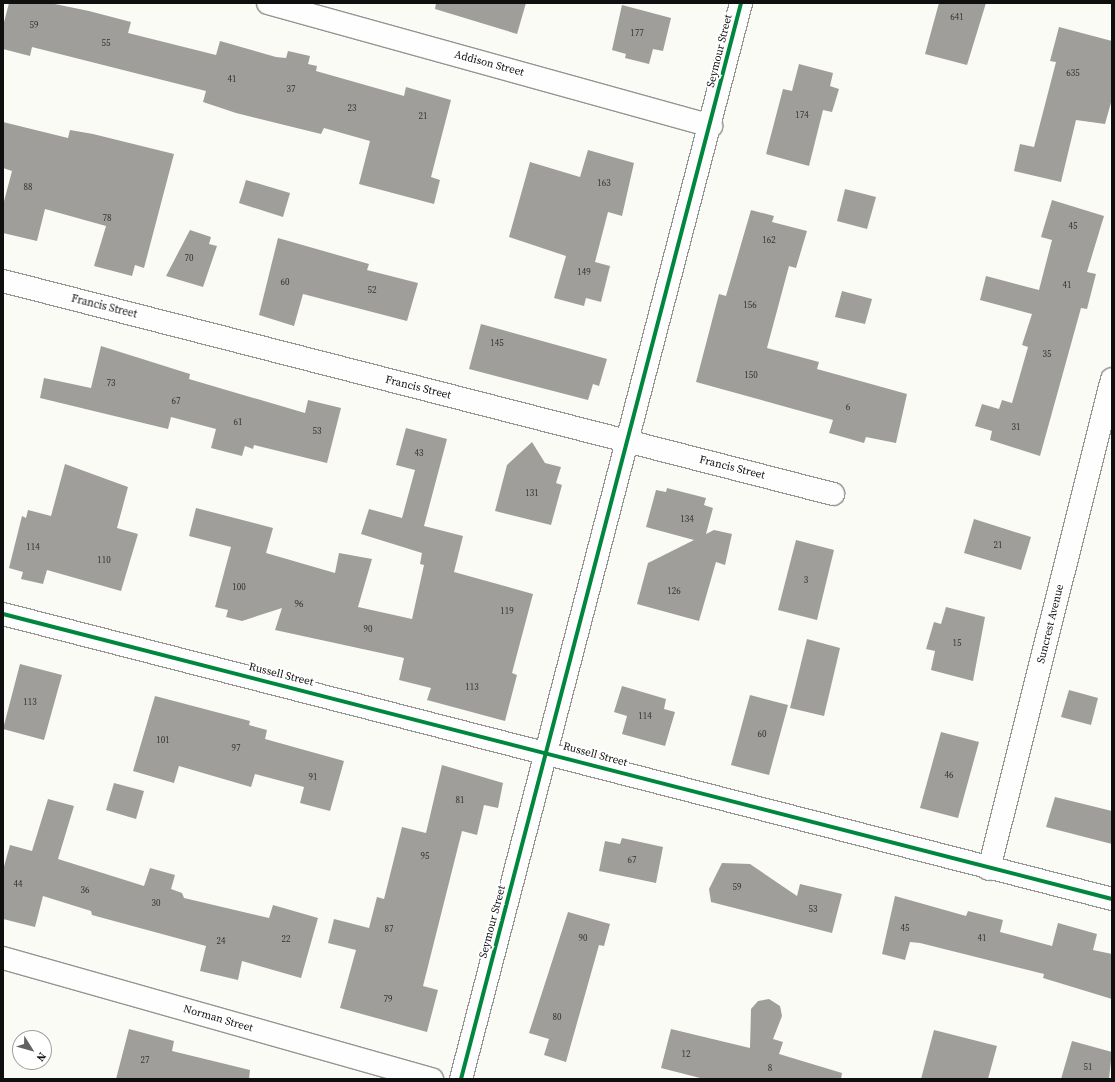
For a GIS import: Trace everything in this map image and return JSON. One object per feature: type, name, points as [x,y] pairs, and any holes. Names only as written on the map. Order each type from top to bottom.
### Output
[{"type":"street","name":"Addison Street","points":[[268,3],[711,126]]},
{"type":"street","name":"Seymour Street","points":[[461,1079],[711,126],[741,3]]},
{"type":"street","name":"Francis Street","points":[[3,281],[833,494]]},
{"type":"street","name":"Suncrest Avenue","points":[[989,869],[1112,379]]},
{"type":"street","name":"Russell Street","points":[[3,614],[548,752],[989,869],[1112,900]]},
{"type":"street","name":"Norman Street","points":[[3,958],[432,1079]]},
{"type":"building","points":[[9,3],[50,3],[89,11],[131,22],[128,33],[216,55],[220,41],[276,57],[286,58],[288,51],[310,56],[308,64],[317,66],[316,71],[404,96],[406,87],[451,100],[431,177],[440,180],[434,204],[359,184],[370,141],[324,128],[321,134],[236,113],[203,102],[206,91],[32,47],[30,56],[3,49],[3,26]]},
{"type":"building","points":[[436,3],[526,3],[517,34],[435,9]]},
{"type":"building","points":[[939,3],[986,3],[967,65],[925,54]]},
{"type":"building","points":[[622,5],[671,18],[663,51],[653,49],[649,64],[625,58],[626,54],[612,50]]},
{"type":"building","points":[[1059,27],[1112,41],[1112,99],[1105,124],[1076,120],[1061,182],[1014,171],[1020,144],[1034,147],[1056,62],[1050,61]]},
{"type":"building","points":[[799,64],[833,73],[830,86],[839,89],[832,112],[823,110],[809,166],[766,154],[783,89],[792,91]]},
{"type":"building","points":[[3,122],[68,138],[70,130],[93,134],[174,154],[144,268],[135,265],[132,276],[94,266],[106,226],[45,209],[37,241],[3,233],[3,205],[12,171],[3,168]]},
{"type":"building","points":[[588,150],[634,163],[622,216],[608,212],[595,262],[610,266],[601,302],[586,298],[584,306],[554,298],[566,256],[509,237],[530,162],[580,177]]},
{"type":"building","points":[[246,180],[290,193],[283,217],[239,203]]},
{"type":"building","points":[[845,189],[876,197],[867,229],[837,221]]},
{"type":"building","points":[[1052,200],[1104,216],[1087,272],[1096,274],[1087,309],[1081,308],[1040,456],[990,440],[992,431],[975,426],[982,404],[999,409],[1002,400],[1012,403],[1028,347],[1022,345],[1032,314],[980,300],[986,276],[1039,290],[1052,240],[1041,237]]},
{"type":"building","points":[[751,210],[774,216],[772,222],[807,231],[796,268],[789,266],[767,348],[819,362],[817,369],[907,394],[896,443],[866,437],[864,443],[829,433],[833,420],[696,382],[719,294],[726,296]]},
{"type":"building","points":[[190,230],[211,237],[209,244],[217,246],[203,287],[166,276]]},
{"type":"building","points":[[278,238],[369,264],[367,270],[418,283],[407,321],[303,294],[294,326],[259,315]]},
{"type":"building","points":[[842,291],[872,299],[865,324],[835,317]]},
{"type":"building","points":[[481,324],[607,359],[599,386],[593,384],[588,400],[469,369]]},
{"type":"building","points":[[101,346],[190,374],[189,379],[305,413],[308,400],[341,408],[327,463],[254,445],[253,449],[245,446],[242,456],[211,448],[216,429],[171,417],[168,429],[40,398],[44,378],[91,388]]},
{"type":"building","points":[[406,428],[447,439],[424,526],[463,536],[454,572],[533,594],[512,673],[517,675],[505,721],[427,700],[431,688],[399,680],[404,658],[275,630],[282,608],[242,621],[226,617],[228,610],[215,607],[231,547],[189,536],[196,508],[273,528],[266,553],[335,573],[339,553],[372,559],[358,607],[412,619],[424,565],[420,564],[422,553],[361,534],[369,509],[402,518],[415,470],[396,465]]},
{"type":"building","points":[[532,442],[545,463],[561,467],[556,483],[562,485],[551,525],[495,511],[507,465]]},
{"type":"building","points":[[65,464],[128,487],[117,528],[138,534],[121,591],[47,570],[43,584],[21,579],[23,572],[9,568],[22,516],[26,518],[28,510],[51,516]]},
{"type":"building","points":[[667,488],[706,498],[704,505],[713,508],[706,534],[714,530],[732,534],[725,565],[716,562],[699,621],[637,604],[648,563],[694,540],[646,527],[656,490],[666,492]]},
{"type":"building","points":[[974,519],[1031,537],[1021,570],[964,553]]},
{"type":"building","points":[[796,540],[834,550],[817,620],[778,610]]},
{"type":"building","points":[[946,607],[985,617],[973,681],[931,670],[935,651],[926,649],[934,622],[941,624]]},
{"type":"building","points":[[807,639],[840,648],[824,716],[790,708]]},
{"type":"building","points":[[20,664],[62,675],[44,740],[3,729]]},
{"type":"building","points":[[622,686],[666,699],[664,709],[675,712],[665,746],[622,734],[627,716],[614,712]]},
{"type":"building","points":[[1069,690],[1098,698],[1091,725],[1061,717]]},
{"type":"building","points":[[750,695],[788,705],[769,775],[731,765]]},
{"type":"building","points":[[155,696],[250,721],[249,725],[267,730],[265,739],[344,761],[330,811],[300,803],[304,787],[255,774],[251,787],[179,766],[174,783],[133,771]]},
{"type":"building","points":[[941,732],[979,742],[958,818],[920,808]]},
{"type":"building","points":[[442,765],[503,783],[498,808],[484,805],[477,835],[462,831],[423,986],[438,990],[427,1032],[340,1008],[356,950],[328,943],[334,919],[369,928],[377,897],[384,899],[402,827],[426,833]]},
{"type":"building","points":[[114,783],[144,791],[136,819],[106,810]]},
{"type":"building","points":[[1055,797],[1112,811],[1112,844],[1046,827]]},
{"type":"building","points":[[48,799],[74,806],[58,859],[144,886],[150,868],[175,875],[171,889],[182,893],[184,898],[269,918],[273,905],[318,918],[301,978],[242,961],[238,980],[200,971],[206,946],[92,915],[91,911],[43,896],[35,927],[3,919],[3,870],[10,845],[32,851]]},
{"type":"building","points":[[622,838],[663,847],[656,883],[599,871],[605,841],[620,844]]},
{"type":"building","points":[[722,863],[750,864],[797,896],[800,884],[842,894],[832,933],[711,902],[709,889]]},
{"type":"building","points":[[895,896],[966,916],[968,911],[1003,920],[1000,932],[1052,946],[1058,923],[1097,934],[1093,950],[1112,954],[1112,999],[1043,978],[1044,974],[920,943],[910,942],[905,960],[882,954]]},
{"type":"building","points":[[568,912],[610,924],[604,946],[599,945],[566,1062],[544,1055],[549,1039],[529,1033]]},
{"type":"building","points":[[769,999],[780,1006],[782,1016],[773,1039],[783,1042],[779,1054],[842,1073],[841,1079],[704,1079],[661,1068],[671,1029],[750,1048],[751,1009],[758,1001]]},
{"type":"building","points":[[129,1029],[174,1041],[172,1051],[250,1070],[249,1079],[116,1079]]},
{"type":"building","points":[[934,1030],[997,1046],[988,1079],[921,1079]]},
{"type":"building","points":[[1072,1041],[1112,1052],[1109,1079],[1061,1079]]},
{"type":"cycle path","points":[[461,1079],[741,3]]},
{"type":"cycle path","points":[[3,614],[1112,899]]}]
